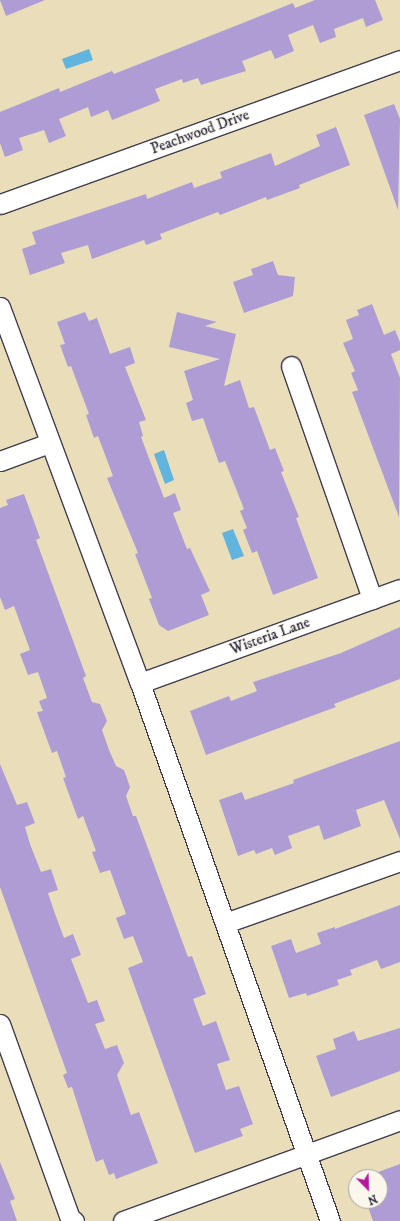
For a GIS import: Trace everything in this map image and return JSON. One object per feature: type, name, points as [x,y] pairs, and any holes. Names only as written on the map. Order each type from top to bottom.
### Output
[{"type":"street","name":"Peachwood Drive","points":[[0,204],[400,60]]},
{"type":"street","points":[[0,307],[49,443],[140,683],[330,1221]]},
{"type":"street","points":[[291,366],[372,599]]},
{"type":"street","points":[[0,461],[49,443]]},
{"type":"street","name":"Wisteria Lane","points":[[140,683],[400,589]]},
{"type":"street","points":[[226,923],[400,861]]},
{"type":"street","points":[[0,1024],[70,1218],[74,1221]]},
{"type":"street","points":[[123,1221],[400,1120]]},
{"type":"water","points":[[89,49],[93,60],[66,69],[62,59]]},
{"type":"water","points":[[164,450],[174,480],[165,484],[154,454]]},
{"type":"water","points":[[233,529],[244,556],[232,560],[222,533]]},
{"type":"building","points":[[0,0],[45,0],[6,16]]},
{"type":"building","points":[[315,0],[375,0],[383,20],[366,27],[363,18],[334,29],[336,37],[320,43],[313,25],[288,35],[294,51],[275,59],[271,50],[242,61],[246,71],[201,85],[198,78],[183,83],[182,79],[155,89],[160,101],[112,120],[108,110],[91,117],[88,107],[59,119],[66,136],[49,143],[44,130],[19,138],[23,150],[5,157],[0,143],[0,112],[59,88],[60,92],[112,71],[114,74],[293,3],[295,8]]},
{"type":"building","points":[[394,104],[400,119],[398,210],[364,115]]},
{"type":"building","points":[[336,127],[350,165],[299,185],[300,188],[267,200],[266,197],[220,215],[218,212],[160,234],[162,239],[146,245],[144,240],[92,259],[88,245],[61,253],[65,263],[30,275],[22,249],[36,244],[32,232],[146,194],[147,199],[192,182],[194,188],[222,178],[220,172],[271,153],[275,166],[320,146],[316,135]]},
{"type":"building","points":[[273,261],[278,275],[295,277],[293,296],[244,313],[233,282],[253,275],[251,269]]},
{"type":"building","points":[[372,304],[384,335],[395,330],[400,342],[400,350],[391,354],[400,378],[399,517],[352,392],[358,390],[351,373],[355,371],[343,343],[353,339],[346,320],[359,315],[357,310]]},
{"type":"building","points":[[85,312],[89,321],[97,318],[110,354],[130,347],[135,363],[125,367],[146,420],[139,422],[143,436],[141,437],[164,498],[175,493],[181,510],[173,513],[187,549],[190,548],[210,591],[201,595],[209,615],[168,631],[159,625],[149,599],[152,598],[135,554],[138,553],[107,478],[113,476],[98,436],[94,438],[86,415],[89,414],[71,366],[68,367],[60,345],[65,344],[57,322]]},
{"type":"building","points":[[177,312],[217,322],[205,326],[236,334],[224,386],[240,380],[249,408],[254,407],[270,450],[275,448],[284,471],[281,472],[299,517],[296,518],[318,578],[273,595],[257,551],[252,553],[243,530],[247,528],[240,511],[244,509],[225,461],[219,463],[203,418],[192,421],[186,403],[193,400],[184,371],[220,359],[169,347]]},
{"type":"building","points":[[24,494],[40,538],[36,540],[86,676],[83,678],[92,702],[100,704],[107,721],[102,730],[109,750],[116,766],[124,770],[130,787],[126,796],[133,816],[136,816],[188,957],[192,956],[206,994],[193,999],[203,1026],[216,1021],[230,1060],[217,1064],[226,1090],[239,1086],[253,1124],[240,1129],[243,1136],[195,1153],[128,968],[143,962],[133,936],[124,939],[116,918],[126,914],[110,870],[100,873],[92,852],[96,851],[83,816],[78,819],[63,778],[66,777],[57,751],[52,753],[37,712],[43,711],[39,701],[47,698],[38,672],[28,675],[20,654],[30,650],[14,606],[5,610],[0,597],[0,508],[8,505],[6,500]]},
{"type":"building","points":[[400,627],[400,679],[334,704],[336,707],[206,755],[190,711],[229,696],[231,701],[257,691],[253,682],[341,653]]},
{"type":"building","points":[[400,741],[400,839],[384,800],[356,810],[361,826],[324,840],[319,825],[288,836],[292,848],[275,855],[272,848],[256,854],[254,850],[238,856],[219,800],[242,792],[245,800],[294,783],[293,780]]},
{"type":"building","points":[[0,764],[17,805],[27,802],[35,823],[25,827],[30,844],[41,872],[51,869],[58,890],[48,893],[54,911],[64,938],[73,934],[81,955],[71,959],[88,1003],[97,1000],[105,1021],[95,1024],[105,1049],[117,1045],[124,1063],[117,1075],[131,1115],[139,1112],[158,1163],[116,1179],[114,1173],[109,1175],[103,1159],[96,1162],[72,1087],[68,1088],[63,1075],[67,1073],[0,887]]},
{"type":"building","points":[[400,905],[400,962],[381,969],[377,960],[350,970],[352,975],[337,980],[339,985],[307,996],[306,993],[289,998],[271,946],[291,939],[296,953],[321,944],[317,933],[335,927],[335,929]]},
{"type":"building","points":[[400,1028],[400,1071],[331,1097],[316,1056],[336,1049],[333,1039],[354,1031],[358,1041]]},
{"type":"building","points":[[0,1162],[15,1199],[10,1201],[17,1221],[0,1221]]},
{"type":"building","points":[[400,1164],[400,1221],[373,1221],[369,1209],[388,1209],[388,1169],[387,1169]]}]
